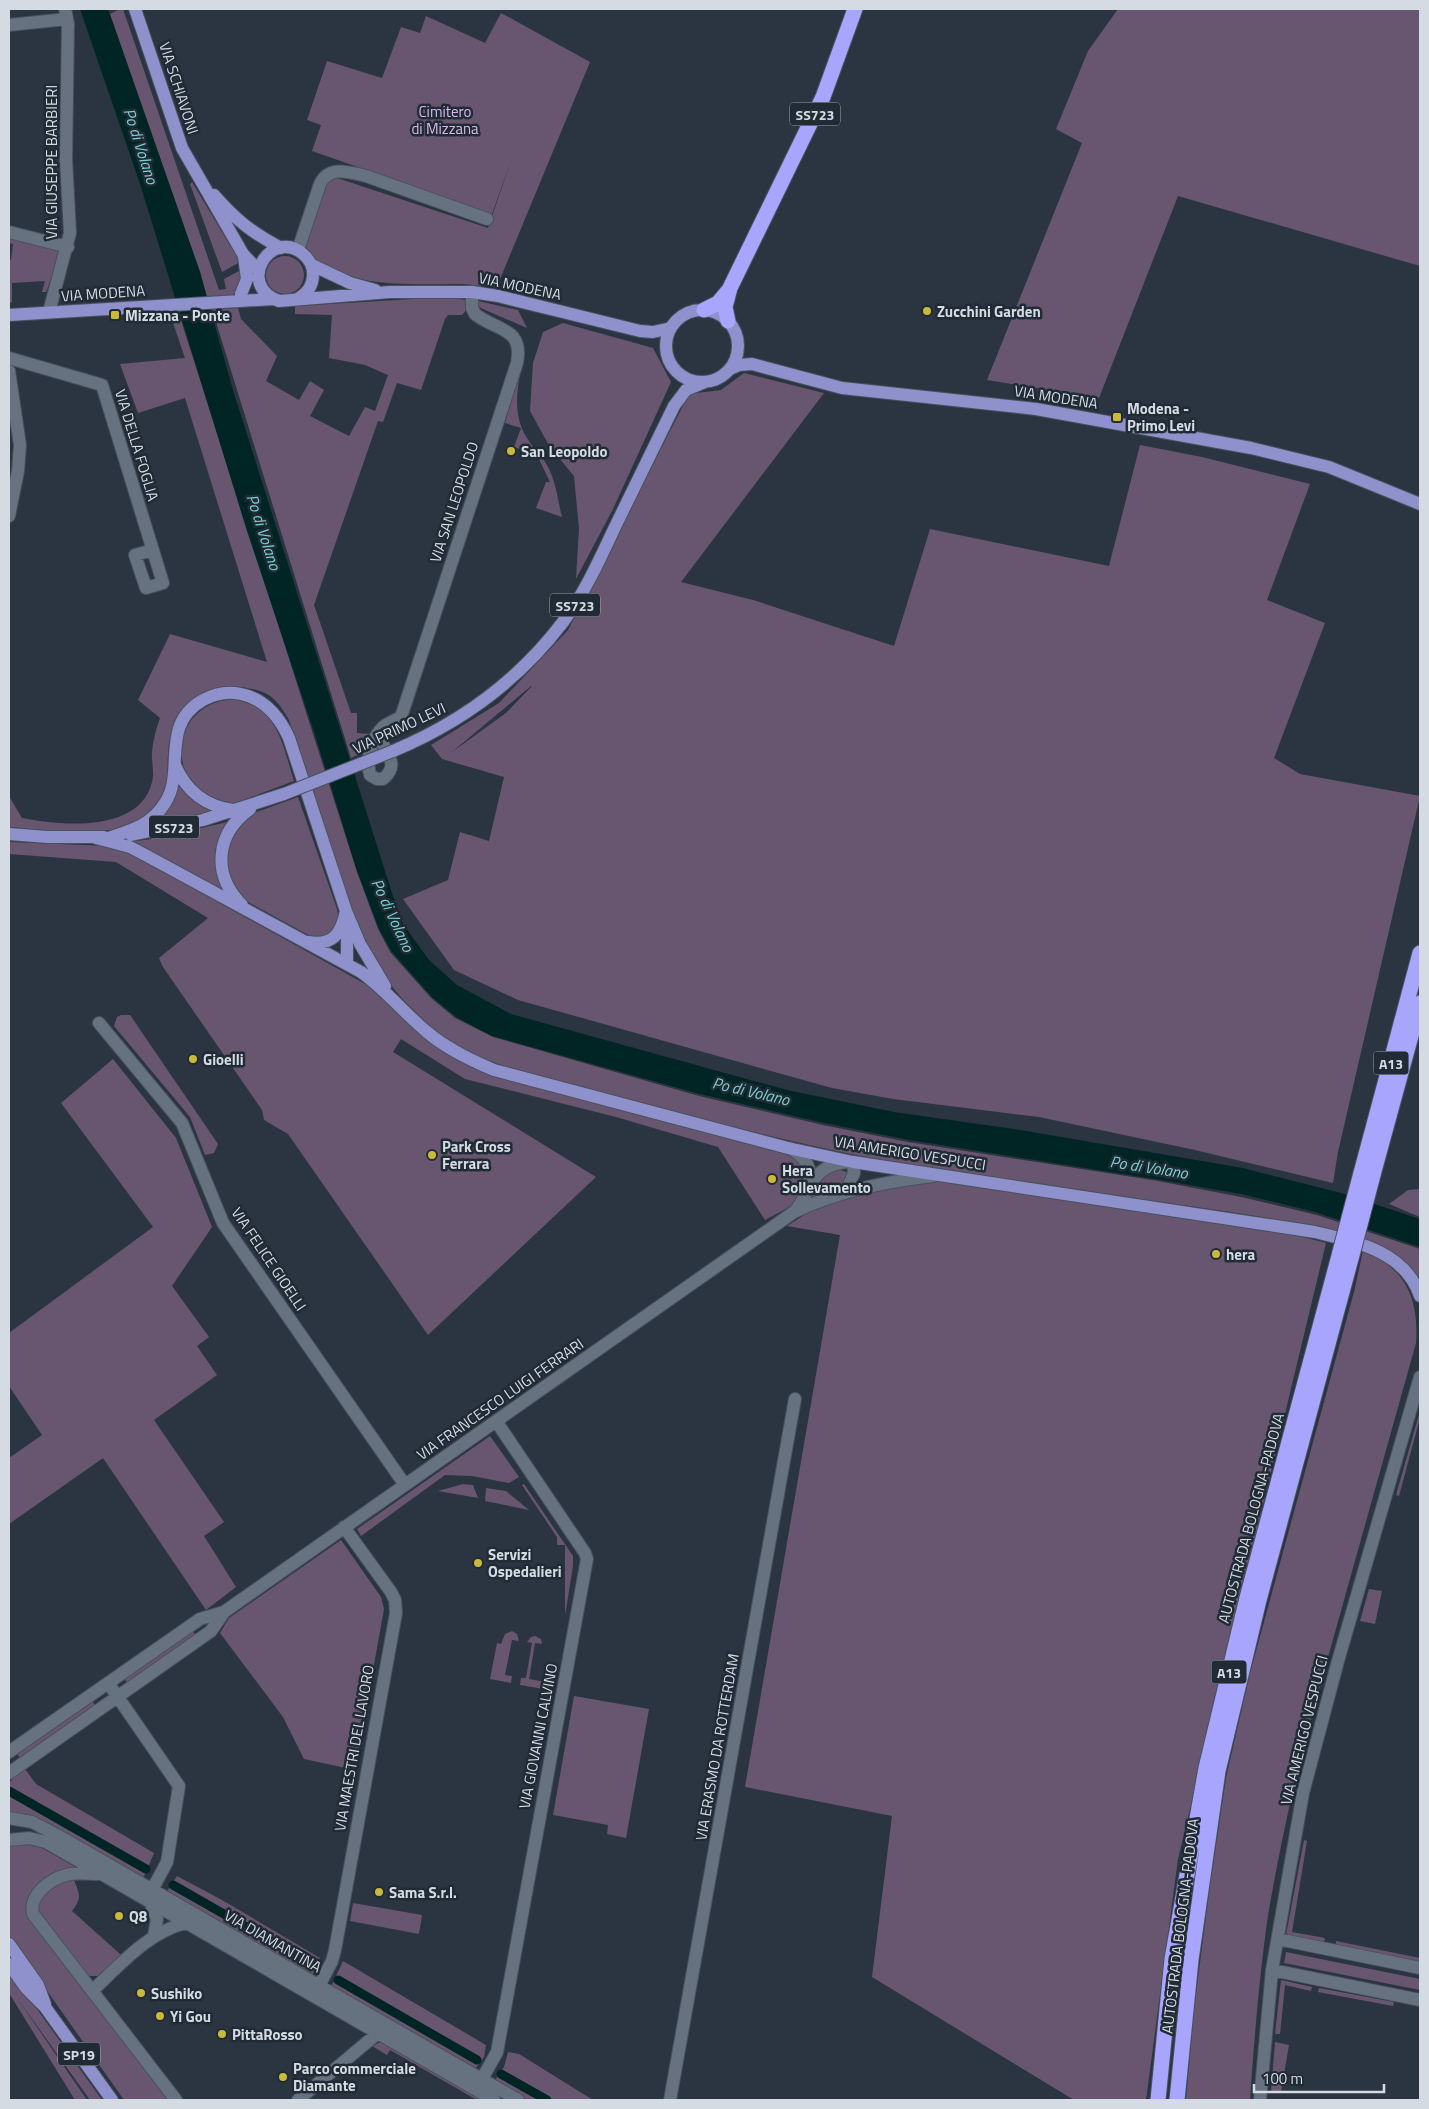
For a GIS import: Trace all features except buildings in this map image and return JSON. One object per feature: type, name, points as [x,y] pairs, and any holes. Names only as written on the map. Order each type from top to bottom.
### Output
[{"type":"highway","name":"SS723","points":[[728,321],[725,307],[730,288],[823,97],[855,9]]},
{"type":"highway","name":"SS723","points":[[704,310],[718,303],[730,288]]},
{"type":"highway","name":"AUTOSTRADA BOLOGNA-PADOVA","points":[[1177,2100],[1191,1960],[1218,1771],[1259,1600],[1367,1174],[1420,953]]},
{"type":"highway","name":"AUTOSTRADA BOLOGNA-PADOVA","points":[[1367,1174],[1420,1003]]},
{"type":"highway","name":"AUTOSTRADA BOLOGNA-PADOVA","points":[[1158,2100],[1172,1959],[1206,1768],[1247,1598],[1346,1254]]},
{"type":"main road","name":"VIA SCHIAVONI","points":[[135,9],[185,155],[243,254],[259,274]]},
{"type":"main road","name":"VIA SCHIAVONI","points":[[196,174],[239,222],[258,236],[281,248]]},
{"type":"main road","points":[[224,302],[241,294],[259,274],[266,256],[281,248],[298,250]]},
{"type":"main road","name":"VIA MODENA","points":[[298,250],[306,256],[312,266],[350,283],[390,292]]},
{"type":"main road","points":[[241,294],[247,279],[243,254]]},
{"type":"main road","points":[[297,299],[306,293],[311,285],[312,266]]},
{"type":"main road","points":[[259,274],[263,290],[274,299]]},
{"type":"main road","name":"VIA MODENA","points":[[9,315],[274,299],[285,302],[297,299],[390,292],[472,292],[498,296],[640,331],[653,332],[671,328]]},
{"type":"main road","points":[[704,310],[715,313],[728,321]]},
{"type":"main road","name":"SS723","points":[[671,328],[678,319],[687,314],[704,310]]},
{"type":"main road","name":"SS723","points":[[728,321],[736,333],[738,344]]},
{"type":"main road","points":[[666,351],[671,328]]},
{"type":"main road","name":"VIA MODENA","points":[[640,331],[658,342],[666,351]]},
{"type":"main road","points":[[730,369],[737,355],[738,344]]},
{"type":"main road","name":"VIA MODENA","points":[[738,344],[749,357],[769,367]]},
{"type":"main road","name":"SS723","points":[[666,351],[676,371],[679,386],[674,406]]},
{"type":"main road","name":"VIA MODENA","points":[[730,369],[745,364],[769,367],[842,388],[1036,409],[1251,448],[1324,466],[1420,504]]},
{"type":"main road","name":"SS723","points":[[674,406],[686,390],[719,378],[730,369]]},
{"type":"main road","points":[[676,371],[691,381],[705,382]]},
{"type":"main road","name":"VIA PRIMO LEVI","points":[[9,834],[96,838],[180,826],[284,794],[393,751],[435,732],[482,702],[520,670],[552,636],[585,587],[674,406]]},
{"type":"main road","points":[[111,837],[139,828],[151,820],[167,801],[171,788],[175,740],[182,723],[196,704],[209,697],[236,693],[250,696],[263,702],[283,724],[289,738],[346,911],[360,944],[381,982],[398,1004]]},
{"type":"main road","points":[[174,762],[178,773],[192,792],[214,806],[235,810]]},
{"type":"main road","points":[[261,918],[244,906],[229,889],[224,877],[222,855],[223,843],[231,825],[238,818],[264,801]]},
{"type":"main road","points":[[96,838],[130,847],[347,964],[372,980],[398,1004]]},
{"type":"main road","points":[[306,942],[321,943],[335,936],[341,930],[346,911]]},
{"type":"main road","points":[[346,911],[348,931],[347,964]]},
{"type":"main road","name":"VIA AMERIGO VESPUCCI","points":[[398,1004],[427,1032],[444,1045],[464,1058],[494,1070],[788,1148],[853,1162],[1272,1224],[1324,1234],[1367,1245],[1390,1258],[1411,1279],[1420,1296]]},
{"type":"main road","name":"SP19","points":[[9,1944],[38,1985],[45,2007]]},
{"type":"main road","name":"SP19","points":[[9,1964],[26,1988],[45,2007],[112,2100]]},
{"type":"street","points":[[9,25],[66,14]]},
{"type":"street","name":"VIA GIUSEPPE BARBIERI","points":[[49,312],[68,247],[70,228],[66,166],[66,14]]},
{"type":"street","points":[[298,250],[320,184],[325,176],[336,171],[366,176],[487,219]]},
{"type":"street","points":[[9,232],[68,247]]},
{"type":"street","name":"VIA SAN LEOPOLDO","points":[[380,733],[383,727],[401,717],[517,363],[519,347],[515,337],[475,314],[472,308],[472,292]]},
{"type":"street","name":"VIA DELLA FOGLIA","points":[[9,358],[102,386],[153,550]]},
{"type":"street","points":[[9,371],[20,435],[9,516]]},
{"type":"street","name":"VIA FELICE GIOELLI","points":[[99,1023],[182,1123],[223,1223],[405,1485]]},
{"type":"street","points":[[788,1148],[798,1153],[803,1159],[810,1176],[810,1186]]},
{"type":"street","name":"VIA FRANCESCO LUIGI FERRARI","points":[[794,1212],[807,1195],[810,1186],[819,1172],[826,1167],[844,1162],[853,1162]]},
{"type":"street","points":[[846,1192],[854,1173],[853,1162]]},
{"type":"street","name":"VIA FRANCESCO LUIGI FERRARI","points":[[9,1752],[200,1619],[224,1612],[794,1212],[846,1192],[894,1181],[938,1175]]},
{"type":"street","name":"VIA AMERIGO VESPUCCI","points":[[1260,2100],[1272,1970],[1303,1793],[1317,1737],[1420,1377]]},
{"type":"street","name":"VIA ERASMO DA ROTTERDAM","points":[[670,2100],[795,1399]]},
{"type":"street","name":"VIA GIOVANNI CALVINO","points":[[482,2079],[497,2052],[587,1559],[585,1553],[496,1421]]},
{"type":"street","name":"VIA MAESTRI DEL LAVORO","points":[[319,1986],[332,1961],[335,1950],[396,1613],[395,1600],[391,1592],[344,1527]]},
{"type":"street","name":"VIA FRANCESCO LUIGI FERRARI","points":[[11,1767],[211,1631],[224,1612]]},
{"type":"street","points":[[108,1683],[179,1786],[167,1862],[151,1896],[157,1919],[154,1936]]},
{"type":"street","name":"VIA DIAMANTINA","points":[[9,1818],[27,1821],[40,1826],[151,1896],[319,1986],[518,2100]]},
{"type":"street","name":"VIA DIAMANTINA","points":[[9,1840],[22,1838],[38,1839],[101,1874],[151,1896],[186,1923],[494,2100]]},
{"type":"street","points":[[101,1874],[81,1873],[59,1878],[36,1895],[32,1907],[33,1914],[176,2100]]},
{"type":"street","points":[[92,1991],[154,1936],[168,1928],[186,1923]]},
{"type":"street","points":[[1278,1939],[1420,1968]]},
{"type":"street","points":[[1272,1970],[1420,2000]]},
{"type":"street","points":[[298,2100],[378,2033]]},
{"type":"green space","points":[[123,9],[219,290],[226,289],[224,279],[243,269],[237,293],[230,296],[207,298],[200,272],[110,14]]},
{"type":"green space","points":[[1118,9],[1420,9],[1420,266],[1178,196],[1099,398],[987,380],[1082,143],[1056,129],[1088,51]]},
{"type":"green space","name":"Cimitero di Mizzana","points":[[501,13],[590,62],[498,284],[484,286],[377,282],[336,272],[318,262],[304,249],[323,184],[334,177],[488,228],[512,158],[492,214],[312,151],[321,125],[307,120],[327,61],[382,78],[401,27],[420,33],[426,16],[485,43]]},
{"type":"green space","points":[[192,182],[240,262],[222,272],[190,184]]},
{"type":"green space","points":[[9,237],[58,250],[59,258],[46,292],[42,292],[45,281],[12,283],[12,302],[9,304],[9,260],[11,260],[13,244],[9,243]]},
{"type":"green space","points":[[285,256],[299,261],[304,275],[299,289],[285,294],[271,289],[266,275],[271,261]]},
{"type":"green space","points":[[414,299],[465,300],[467,308],[462,315],[448,315],[445,319],[421,390],[397,383],[383,422],[378,421],[314,605],[351,713],[357,713],[357,733],[371,734],[365,751],[351,758],[212,309],[238,308],[241,319],[277,356],[266,381],[299,400],[310,381],[324,390],[310,416],[349,436],[365,407],[375,411],[388,375],[365,365],[329,358],[332,315],[295,314],[295,306]]},
{"type":"green space","points":[[478,301],[518,310],[527,328],[483,309],[478,306]]},
{"type":"green space","points":[[169,311],[178,311],[357,872],[378,929],[390,952],[431,998],[455,1018],[493,1037],[699,1096],[823,1125],[908,1142],[1158,1181],[1241,1197],[1317,1215],[1420,1249],[1420,1277],[1418,1279],[1402,1260],[1382,1246],[1367,1240],[1321,1228],[1252,1215],[1000,1180],[886,1161],[779,1138],[673,1112],[515,1070],[473,1055],[436,1032],[404,1001],[385,978],[351,916],[289,720],[273,699],[260,691],[228,686],[201,694],[190,702],[174,726],[169,743],[164,796],[155,809],[134,825],[121,829],[77,831],[9,827],[9,796],[22,818],[77,824],[116,818],[132,810],[145,799],[153,778],[152,748],[160,718],[138,700],[170,634],[267,662],[185,398],[138,413],[120,364],[185,358]]},
{"type":"green space","points":[[563,323],[653,348],[671,382],[613,509],[576,579],[579,529],[574,476],[550,447],[530,411],[533,363],[543,332]]},
{"type":"green space","points":[[523,359],[517,399],[519,419],[527,438],[547,465],[551,474],[562,517],[536,508],[546,482],[550,482],[537,455],[514,447],[521,428],[505,423]]},
{"type":"green space","points":[[744,373],[824,393],[681,582],[753,600],[894,646],[930,529],[1109,566],[1140,445],[1202,457],[1310,484],[1267,600],[1325,623],[1274,758],[1300,774],[1420,796],[1338,1152],[1333,1183],[1195,1150],[1039,1117],[893,1099],[832,1088],[518,1000],[454,970],[403,899],[448,880],[460,832],[489,841],[504,777],[442,759],[431,745],[499,703],[568,630],[689,394],[721,390]],"holes":[[[532,686],[506,713],[452,752]]]},
{"type":"green space","points":[[232,699],[259,709],[269,718],[281,740],[294,781],[235,803],[214,800],[197,790],[187,774],[182,756],[183,737],[192,719],[208,706]]},
{"type":"green space","points":[[177,775],[217,810],[151,825]]},
{"type":"green space","points":[[298,797],[337,909],[339,919],[331,935],[312,937],[250,903],[240,896],[229,881],[226,849],[230,835],[254,813]]},
{"type":"green space","points":[[227,822],[218,847],[227,893],[127,842],[160,838]]},
{"type":"green space","name":"Park Cross Ferrara","points":[[9,842],[108,846],[137,857],[367,985],[412,1026],[474,1069],[787,1152],[798,1159],[805,1176],[801,1195],[791,1206],[765,1220],[718,1147],[616,1117],[465,1079],[401,1039],[393,1052],[596,1177],[428,1335],[288,1134],[264,1120],[262,1110],[163,967],[159,958],[208,918],[116,862],[9,854]]},
{"type":"green space","points":[[130,1015],[218,1144],[214,1153],[205,1155],[190,1117],[114,1026],[117,1017]]},
{"type":"green space","points":[[113,1059],[176,1138],[212,1227],[172,1286],[209,1337],[197,1346],[217,1375],[154,1420],[224,1522],[204,1536],[236,1587],[206,1610],[103,1458],[9,1524],[9,1458],[42,1435],[9,1386],[9,1333],[153,1227],[61,1103]]},
{"type":"green space","points":[[837,1169],[847,1172],[848,1175],[844,1186],[808,1201],[822,1175]]},
{"type":"green space","points":[[935,1180],[1280,1231],[1326,1243],[1178,1859],[1146,2100],[1074,2100],[872,1977],[892,1816],[745,1787],[840,1235],[787,1226],[812,1210],[870,1189]]},
{"type":"green space","points":[[1420,1189],[1420,1217],[1389,1204],[1408,1190]]},
{"type":"green space","points":[[1363,1251],[1390,1266],[1407,1287],[1415,1312],[1416,1343],[1302,1750],[1274,1879],[1267,1922],[1250,2100],[1186,2100],[1194,2009],[1226,1778],[1250,1673],[1354,1292]]},
{"type":"green space","points":[[1420,1411],[1420,1418],[1399,1496],[1396,1495]]},
{"type":"green space","points":[[490,1436],[519,1477],[509,1483],[472,1476],[445,1475],[361,1536],[357,1529]]},
{"type":"green space","points":[[463,1484],[473,1485],[478,1498],[438,1491]]},
{"type":"green space","points":[[524,1484],[573,1556],[565,1616],[565,1545],[557,1545],[557,1537],[522,1485]]},
{"type":"green space","points":[[486,1488],[506,1491],[529,1510],[485,1501]]},
{"type":"green space","points":[[341,1540],[381,1597],[384,1609],[355,1770],[304,1759],[283,1717],[220,1633],[229,1618]]},
{"type":"green space","points":[[1369,1589],[1382,1591],[1375,1624],[1360,1621]]},
{"type":"green space","points":[[191,1629],[198,1638],[129,1686],[123,1676]]},
{"type":"green space","points":[[512,1631],[517,1634],[519,1641],[512,1640],[505,1675],[512,1676],[511,1683],[490,1679],[497,1643],[501,1644],[505,1634]]},
{"type":"green space","points":[[535,1636],[541,1639],[542,1644],[535,1643],[529,1679],[551,1683],[550,1690],[520,1685],[521,1678],[526,1678],[532,1643],[527,1642],[531,1637]]},
{"type":"green space","points":[[574,1696],[649,1709],[626,1838],[607,1834],[608,1825],[553,1815]]},
{"type":"green space","points":[[90,1698],[97,1708],[22,1761],[15,1751]]},
{"type":"green space","points":[[25,1769],[36,1784],[154,1853],[143,1879],[33,1816],[9,1813],[9,1783],[17,1774]]},
{"type":"green space","points":[[1304,1840],[1307,1841],[1292,1932],[1325,1938],[1324,1942],[1286,1935]]},
{"type":"green space","points":[[22,1843],[42,1848],[77,1868],[29,1905],[170,2100],[124,2100],[9,1937],[9,1846]]},
{"type":"green space","points":[[177,1876],[222,1900],[320,1958],[312,1976],[166,1893]]},
{"type":"green space","points":[[64,1879],[74,1880],[79,1893],[79,1899],[72,1911],[120,1954],[123,1954],[98,1976],[87,1976],[38,1915],[39,1903],[42,1898]]},
{"type":"green space","points":[[353,1903],[422,1915],[419,1934],[350,1921]]},
{"type":"green space","points":[[1336,1941],[1420,1958],[1420,1962],[1336,1945]]},
{"type":"green space","points":[[1286,1952],[1420,1979],[1420,1990],[1284,1963]]},
{"type":"green space","points":[[343,1961],[486,2045],[484,2057],[475,2069],[331,1987]]},
{"type":"green space","points":[[9,1970],[102,2100],[90,2100],[17,1998],[87,2100],[75,2100],[9,1993]]},
{"type":"green space","points":[[1281,1980],[1312,1987],[1311,1991],[1285,1985],[1280,2034],[1275,2034]]},
{"type":"green space","points":[[1319,1988],[1394,2002],[1393,2006],[1318,1992]]},
{"type":"green space","points":[[381,2042],[486,2100],[477,2100],[390,2050],[387,2055],[372,2046]]},
{"type":"green space","points":[[1275,2042],[1289,2045],[1281,2092],[1271,2092]]},
{"type":"green space","points":[[508,2052],[519,2054],[593,2100],[528,2100],[495,2080],[504,2067]]},
{"type":"water","name":"Po di Volano","points":[[80,9],[108,9],[200,272],[233,390],[392,893],[403,924],[429,960],[457,985],[511,1014],[787,1090],[894,1112],[1014,1129],[1243,1168],[1341,1193],[1420,1219],[1420,1247],[1315,1212],[1241,1194],[909,1140],[815,1121],[700,1094],[492,1036],[456,1017],[432,997],[392,952],[379,929],[357,871],[316,738],[247,531],[140,184]]},
{"type":"waterway","points":[[9,1791],[146,1869]]},
{"type":"waterway","points":[[173,1885],[315,1966]]},
{"type":"waterway","points":[[338,1980],[477,2060]]},
{"type":"waterway","points":[[501,2074],[547,2100]]},
{"type":"place","name":"Zucchini Garden","points":[[927,311]]},
{"type":"place","name":"Mizzana - Ponte","points":[[115,315]]},
{"type":"place","name":"Modena - Primo Levi","points":[[1117,417]]},
{"type":"place","name":"San Leopoldo","points":[[511,451]]},
{"type":"place","name":"Gioelli","points":[[193,1059]]},
{"type":"place","name":"Park Cross Ferrara","points":[[432,1155]]},
{"type":"place","name":"Hera Sollevamento","points":[[772,1179]]},
{"type":"place","name":"hera","points":[[1216,1254]]},
{"type":"place","name":"Servizi Ospedalieri","points":[[478,1563]]},
{"type":"place","name":"Sama S.r.l.","points":[[379,1892]]},
{"type":"place","name":"Q8","points":[[119,1916]]},
{"type":"place","name":"Sushiko","points":[[141,1993]]},
{"type":"place","name":"Yi Gou","points":[[160,2016]]},
{"type":"place","name":"PittaRosso","points":[[222,2034]]},
{"type":"place","name":"Parco commerciale Diamante","points":[[283,2077]]}]
